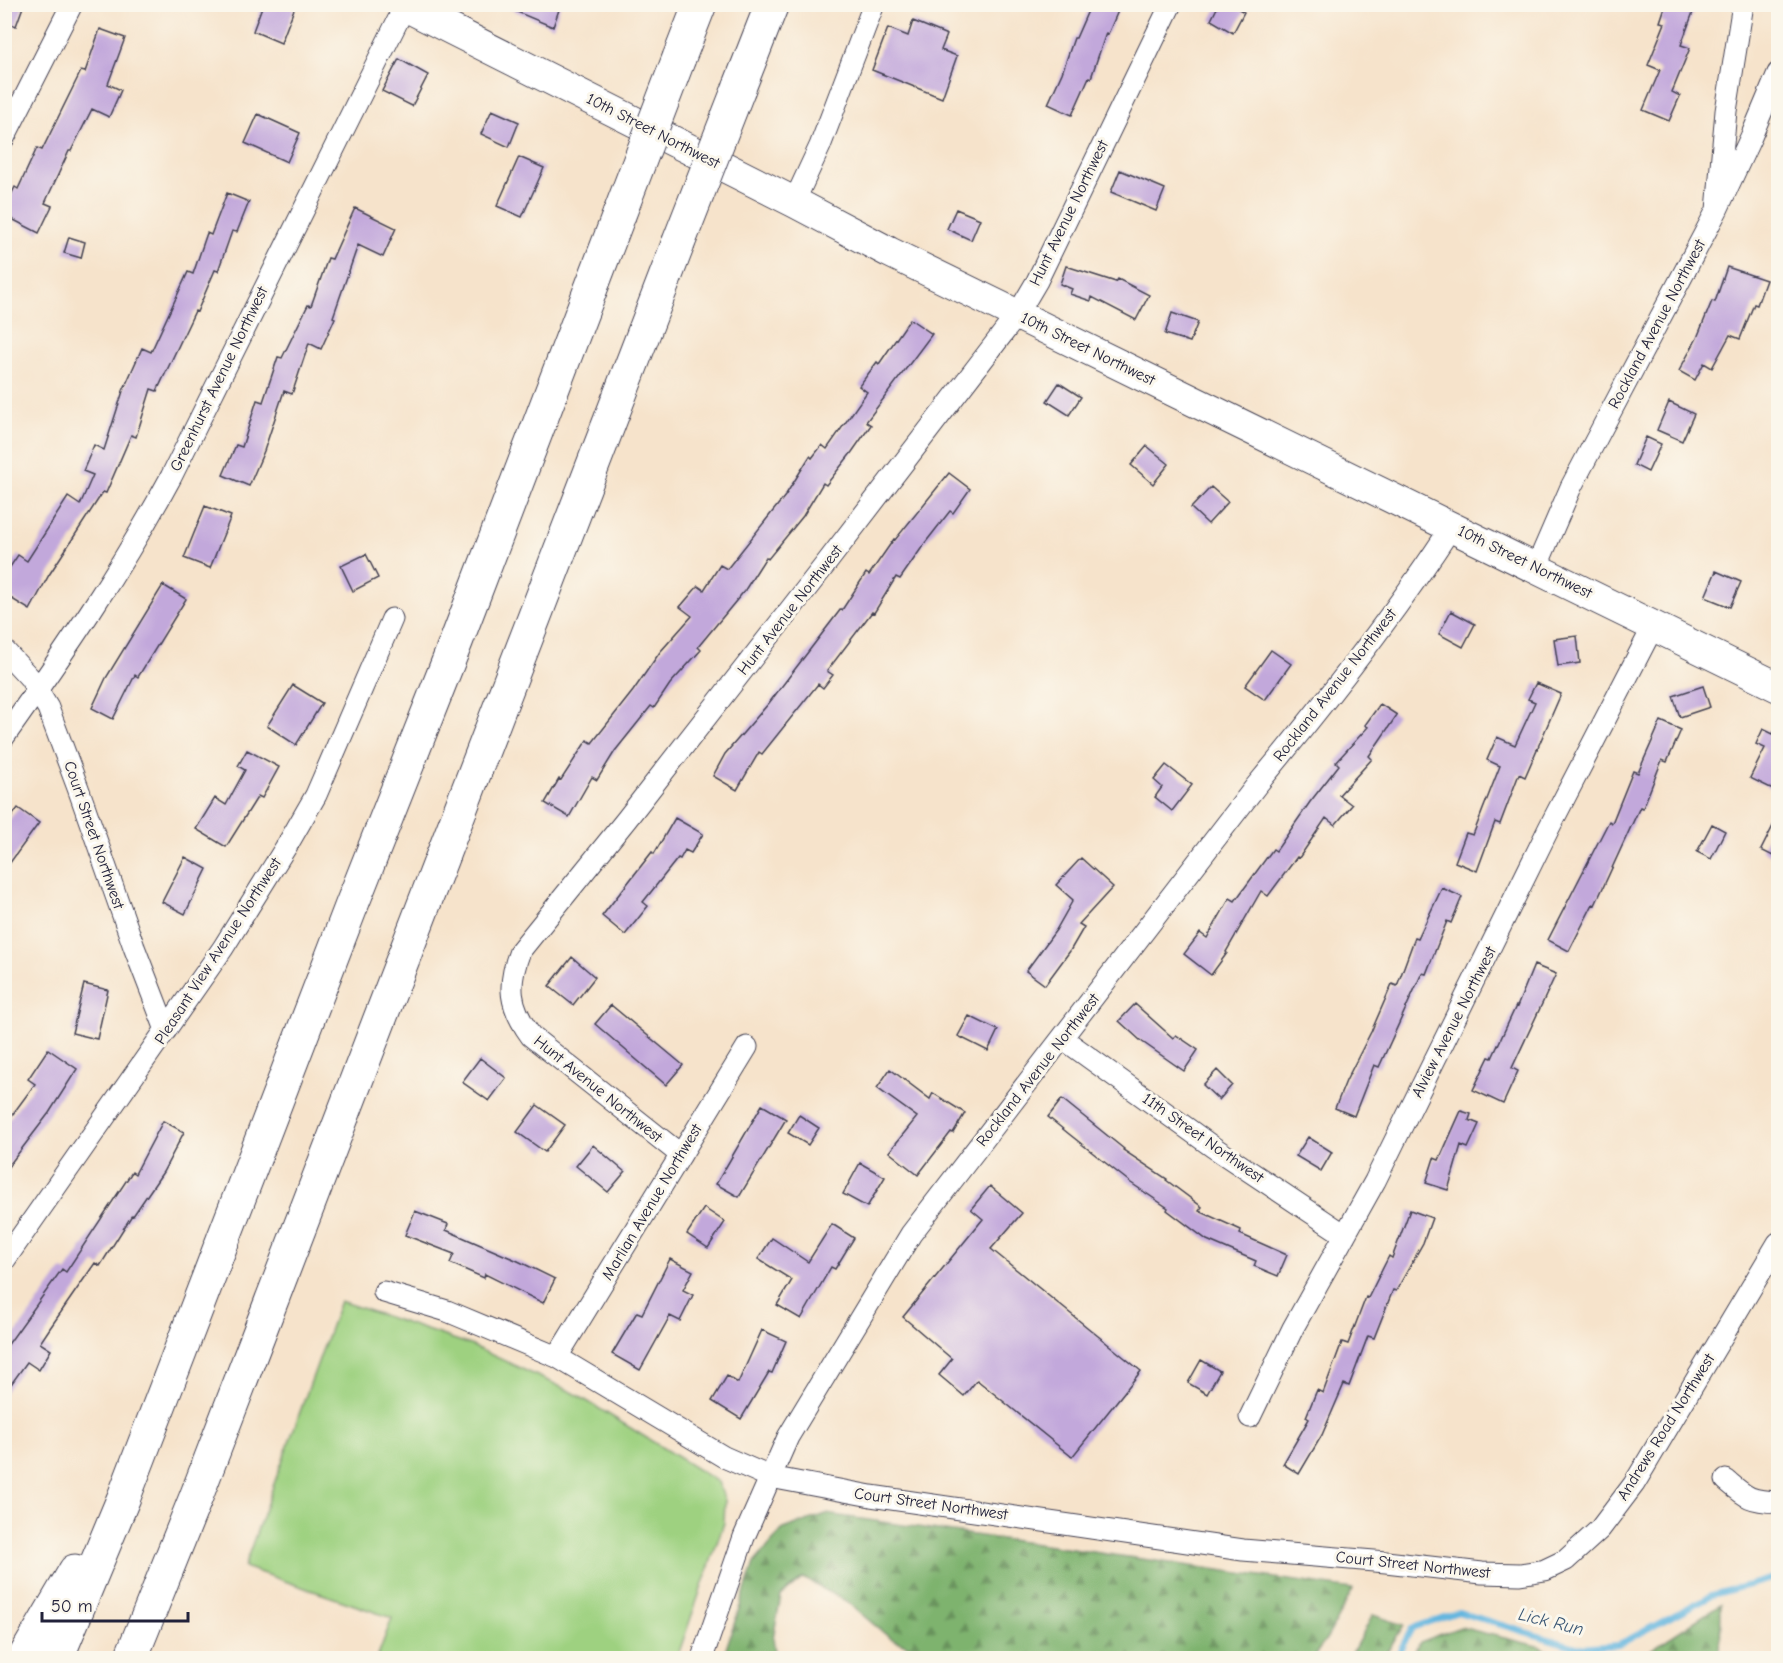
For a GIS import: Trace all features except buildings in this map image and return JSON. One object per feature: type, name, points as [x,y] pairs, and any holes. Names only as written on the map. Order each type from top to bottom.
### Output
[{"type":"highway","points":[[57,1659],[124,1497],[456,642],[700,4]]},
{"type":"highway","points":[[131,1659],[196,1497],[772,4]]},
{"type":"highway","points":[[24,1659],[76,1569],[124,1497]]},
{"type":"main road","name":"10th Street Northwest","points":[[404,5],[889,252],[1779,687]]},
{"type":"street","points":[[4,138],[72,4]]},
{"type":"street","points":[[794,202],[820,146],[874,4]]},
{"type":"street","name":"Hunt Avenue Northwest","points":[[681,1155],[531,1036],[514,1008],[511,990],[512,972],[520,951],[814,580],[1017,315],[1037,281],[1172,4]]},
{"type":"street","name":"Rockland Avenue Northwest","points":[[1717,210],[1726,111],[1743,4]]},
{"type":"street","name":"Greenhurst Avenue Northwest","points":[[4,737],[77,632],[146,523],[404,5]]},
{"type":"street","name":"Rockland Avenue Northwest","points":[[1536,568],[1571,487],[1717,210],[1752,138],[1779,73]]},
{"type":"street","name":"Rockland Avenue Northwest","points":[[702,1659],[744,1537],[788,1437],[911,1234],[1256,786],[1308,723],[1408,590],[1452,526]]},
{"type":"street","name":"Pleasant View Avenue Northwest","points":[[4,1261],[223,948],[290,842],[316,795],[392,619]]},
{"type":"street","name":"Alview Avenue Northwest","points":[[1250,1418],[1293,1328],[1375,1181],[1549,828],[1654,625]]},
{"type":"street","name":"Court Street Northwest","points":[[4,650],[38,689],[48,708],[166,1030]]},
{"type":"street","name":"11th Street Northwest","points":[[1062,1038],[1213,1148],[1346,1235]]},
{"type":"street","name":"Marlian Avenue Northwest","points":[[558,1357],[747,1047]]},
{"type":"street","name":"Andrews Road Northwest","points":[[1520,1574],[1545,1570],[1566,1560],[1600,1529],[1634,1484],[1779,1243]]},
{"type":"street","name":"Court Street Northwest","points":[[384,1292],[447,1311],[558,1357],[724,1457],[770,1477],[871,1496],[1243,1550],[1462,1571],[1520,1574]]},
{"type":"street","points":[[1726,1480],[1748,1498],[1779,1502]]},
{"type":"green space","points":[[340,1301],[468,1344],[574,1393],[718,1482],[725,1500],[724,1523],[677,1658],[377,1658],[392,1618],[244,1567]]},
{"type":"green space","points":[[826,1514],[1353,1589],[1328,1636],[1313,1658],[936,1658],[890,1638],[846,1601],[803,1578],[781,1596],[773,1638],[776,1658],[723,1658],[754,1563],[783,1529]]},
{"type":"green space","points":[[1721,1604],[1720,1658],[1630,1658],[1643,1655]]},
{"type":"green space","points":[[1373,1615],[1404,1625],[1383,1658],[1349,1658]]},
{"type":"green space","points":[[1460,1627],[1541,1647],[1559,1658],[1411,1658],[1420,1642]]},
{"type":"waterway","name":"Lick Run","points":[[1396,1658],[1412,1628],[1458,1612],[1579,1648],[1618,1645],[1712,1595],[1778,1577]]}]
